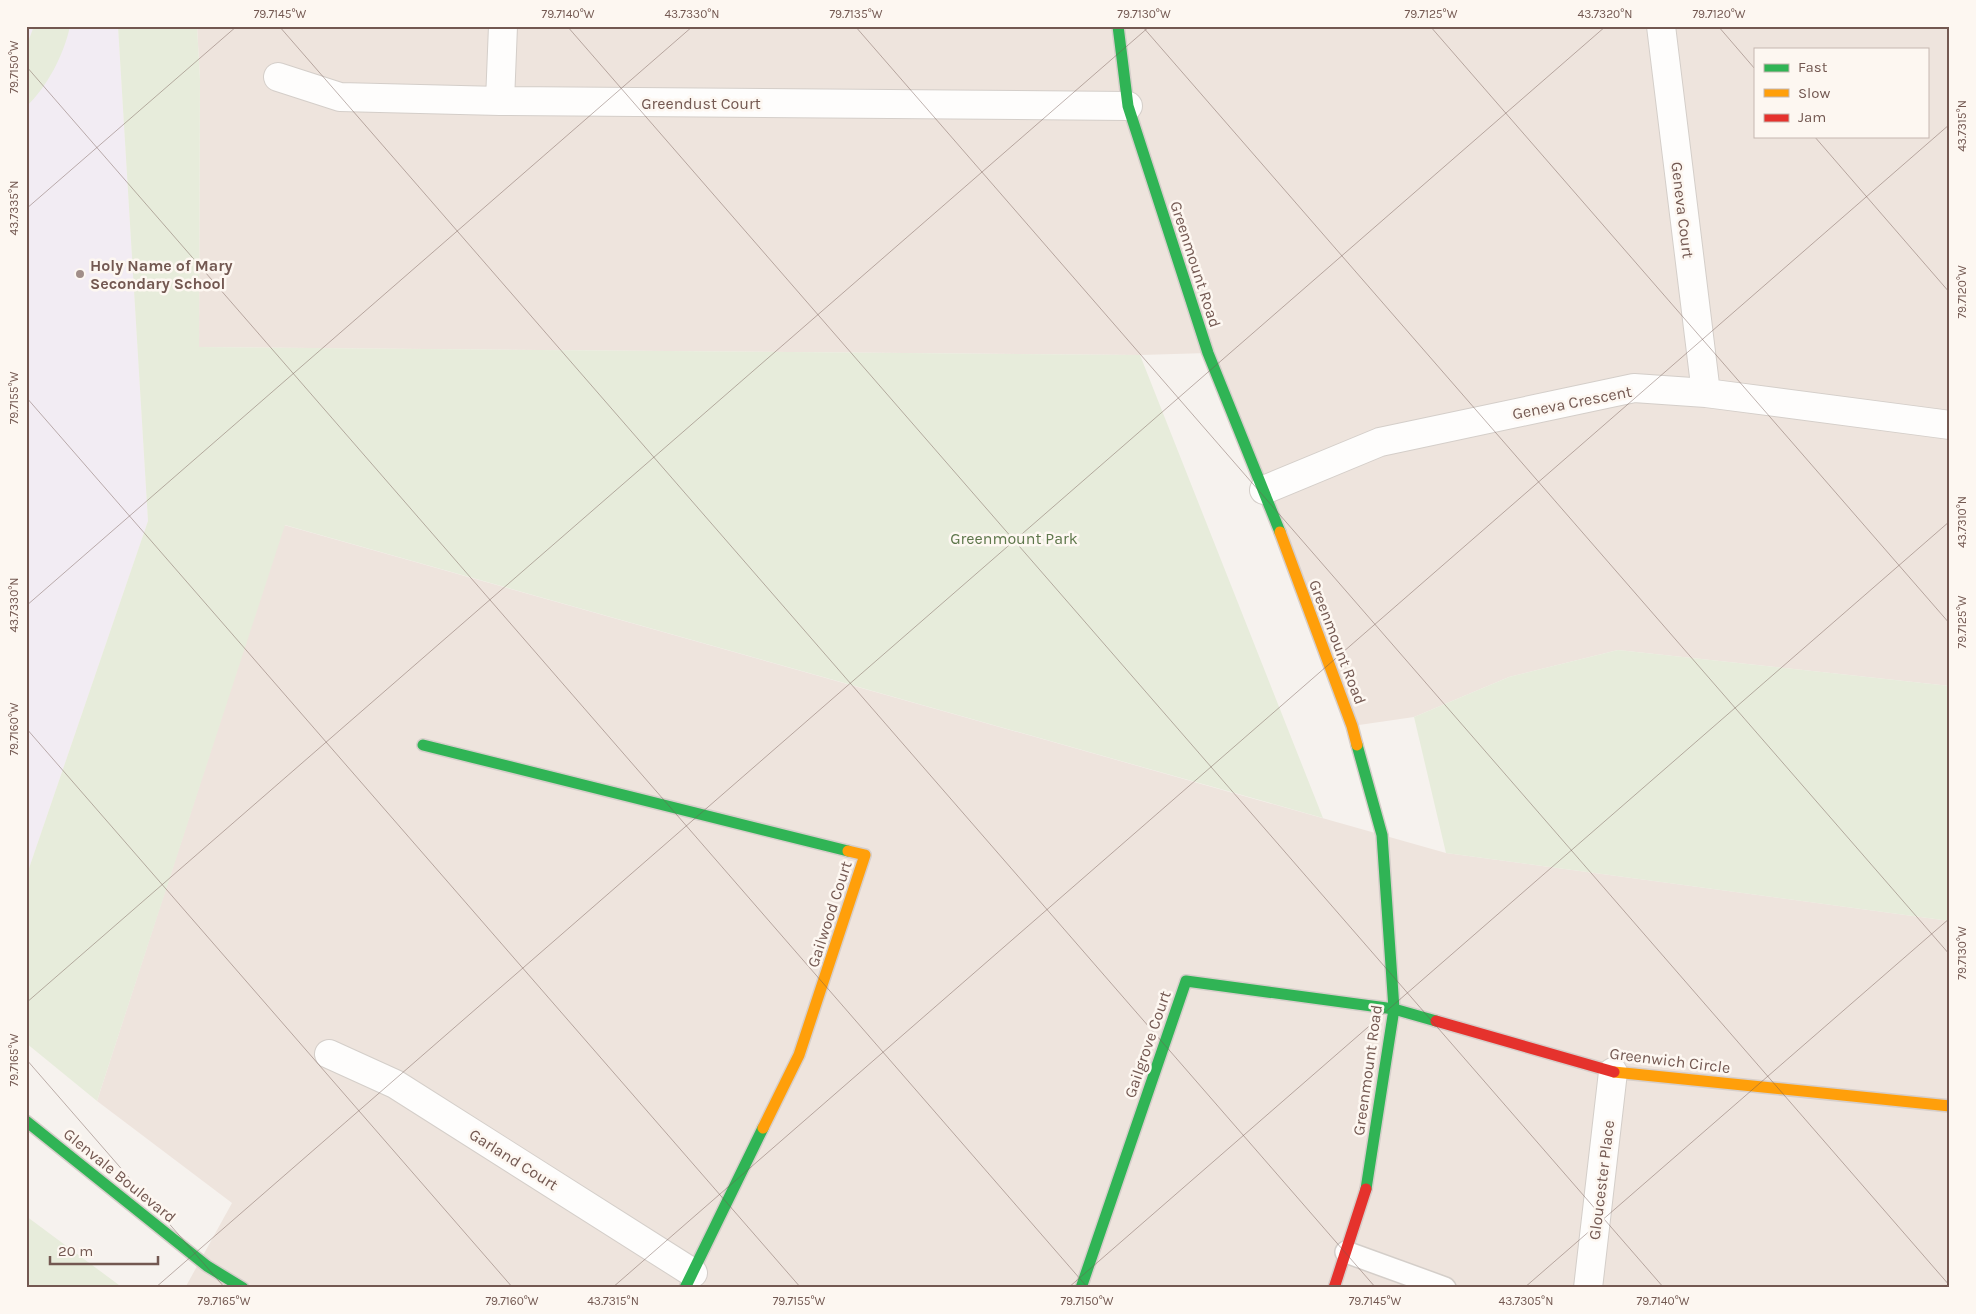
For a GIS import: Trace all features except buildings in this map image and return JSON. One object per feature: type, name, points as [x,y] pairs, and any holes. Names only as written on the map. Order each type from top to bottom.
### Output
[{"type":"street","points":[[500,102],[503,26]]},
{"type":"street","name":"Greenmount Road","points":[[1118,26],[1128,106],[1208,353],[1264,490],[1352,726],[1382,835],[1394,1010],[1365,1193],[1334,1288]]},
{"type":"street","name":"Geneva Court","points":[[1661,26],[1706,393]]},
{"type":"street","name":"Greendust Court","points":[[278,77],[340,97],[500,102],[1128,106]]},
{"type":"street","name":"Geneva Crescent","points":[[1264,490],[1380,442],[1634,388],[1706,393],[1950,425]]},
{"type":"street","name":"Gailwood Court","points":[[423,745],[865,855],[799,1055],[689,1280]]},
{"type":"street","name":"Gailgrove Court","points":[[1080,1288],[1186,981],[1394,1010]]},
{"type":"street","name":"Greenwich Circle","points":[[1394,1010],[1613,1072],[1950,1106]]},
{"type":"street","name":"Garland Court","points":[[329,1054],[395,1084],[689,1280]]},
{"type":"street","name":"Gloucester Place","points":[[1588,1288],[1613,1072]]},
{"type":"street","name":"Glenvale Boulevard","points":[[26,1121],[207,1266],[243,1288]]},
{"type":"lane","points":[[1346,1252],[1445,1288]]},
{"type":"shaded area","name":"Holy Name of Mary Secondary School","points":[[26,26],[118,26],[148,521],[26,877]]},
{"type":"shaded area","points":[[197,26],[1950,26],[1950,686],[1618,650],[1509,677],[1414,717],[1352,726],[1208,353],[1140,355],[199,347],[200,79]]},
{"type":"shaded area","points":[[284,525],[1446,853],[1950,921],[1950,1288],[185,1288],[232,1203],[97,1101]]},
{"type":"green space","points":[[34,26],[70,26],[64,48],[54,70],[41,90],[26,107],[26,47]]},
{"type":"green space","name":"Greenmount Park","points":[[118,26],[197,26],[200,79],[199,347],[1140,355],[1323,818],[285,525],[97,1101],[26,1043],[26,877],[148,521]]},
{"type":"green space","points":[[1618,650],[1950,686],[1950,921],[1446,853],[1414,717],[1509,677]]},
{"type":"green space","points":[[26,1216],[123,1288],[26,1288]]},
{"type":"traffic: fast","points":[[1118,26],[1128,106],[1208,353],[1280,532]]},
{"type":"traffic: fast","points":[[423,745],[848,851]]},
{"type":"traffic: fast","points":[[1357,745],[1382,835],[1394,1009],[1366,1189]]},
{"type":"traffic: fast","points":[[1081,1288],[1186,981],[1394,1009],[1436,1021]]},
{"type":"traffic: fast","points":[[26,1121],[207,1266],[243,1288]]},
{"type":"traffic: fast","points":[[685,1288],[763,1128]]},
{"type":"traffic: slow","points":[[1280,532],[1352,726],[1357,745]]},
{"type":"traffic: slow","points":[[763,1128],[799,1055],[865,855],[848,851]]},
{"type":"traffic: slow","points":[[1614,1072],[1950,1106]]},
{"type":"traffic: jam","points":[[1436,1021],[1614,1072]]},
{"type":"traffic: jam","points":[[1334,1288],[1366,1189]]},
{"type":"place","name":"Holy Name of Mary Secondary School","points":[[80,274]]}]
